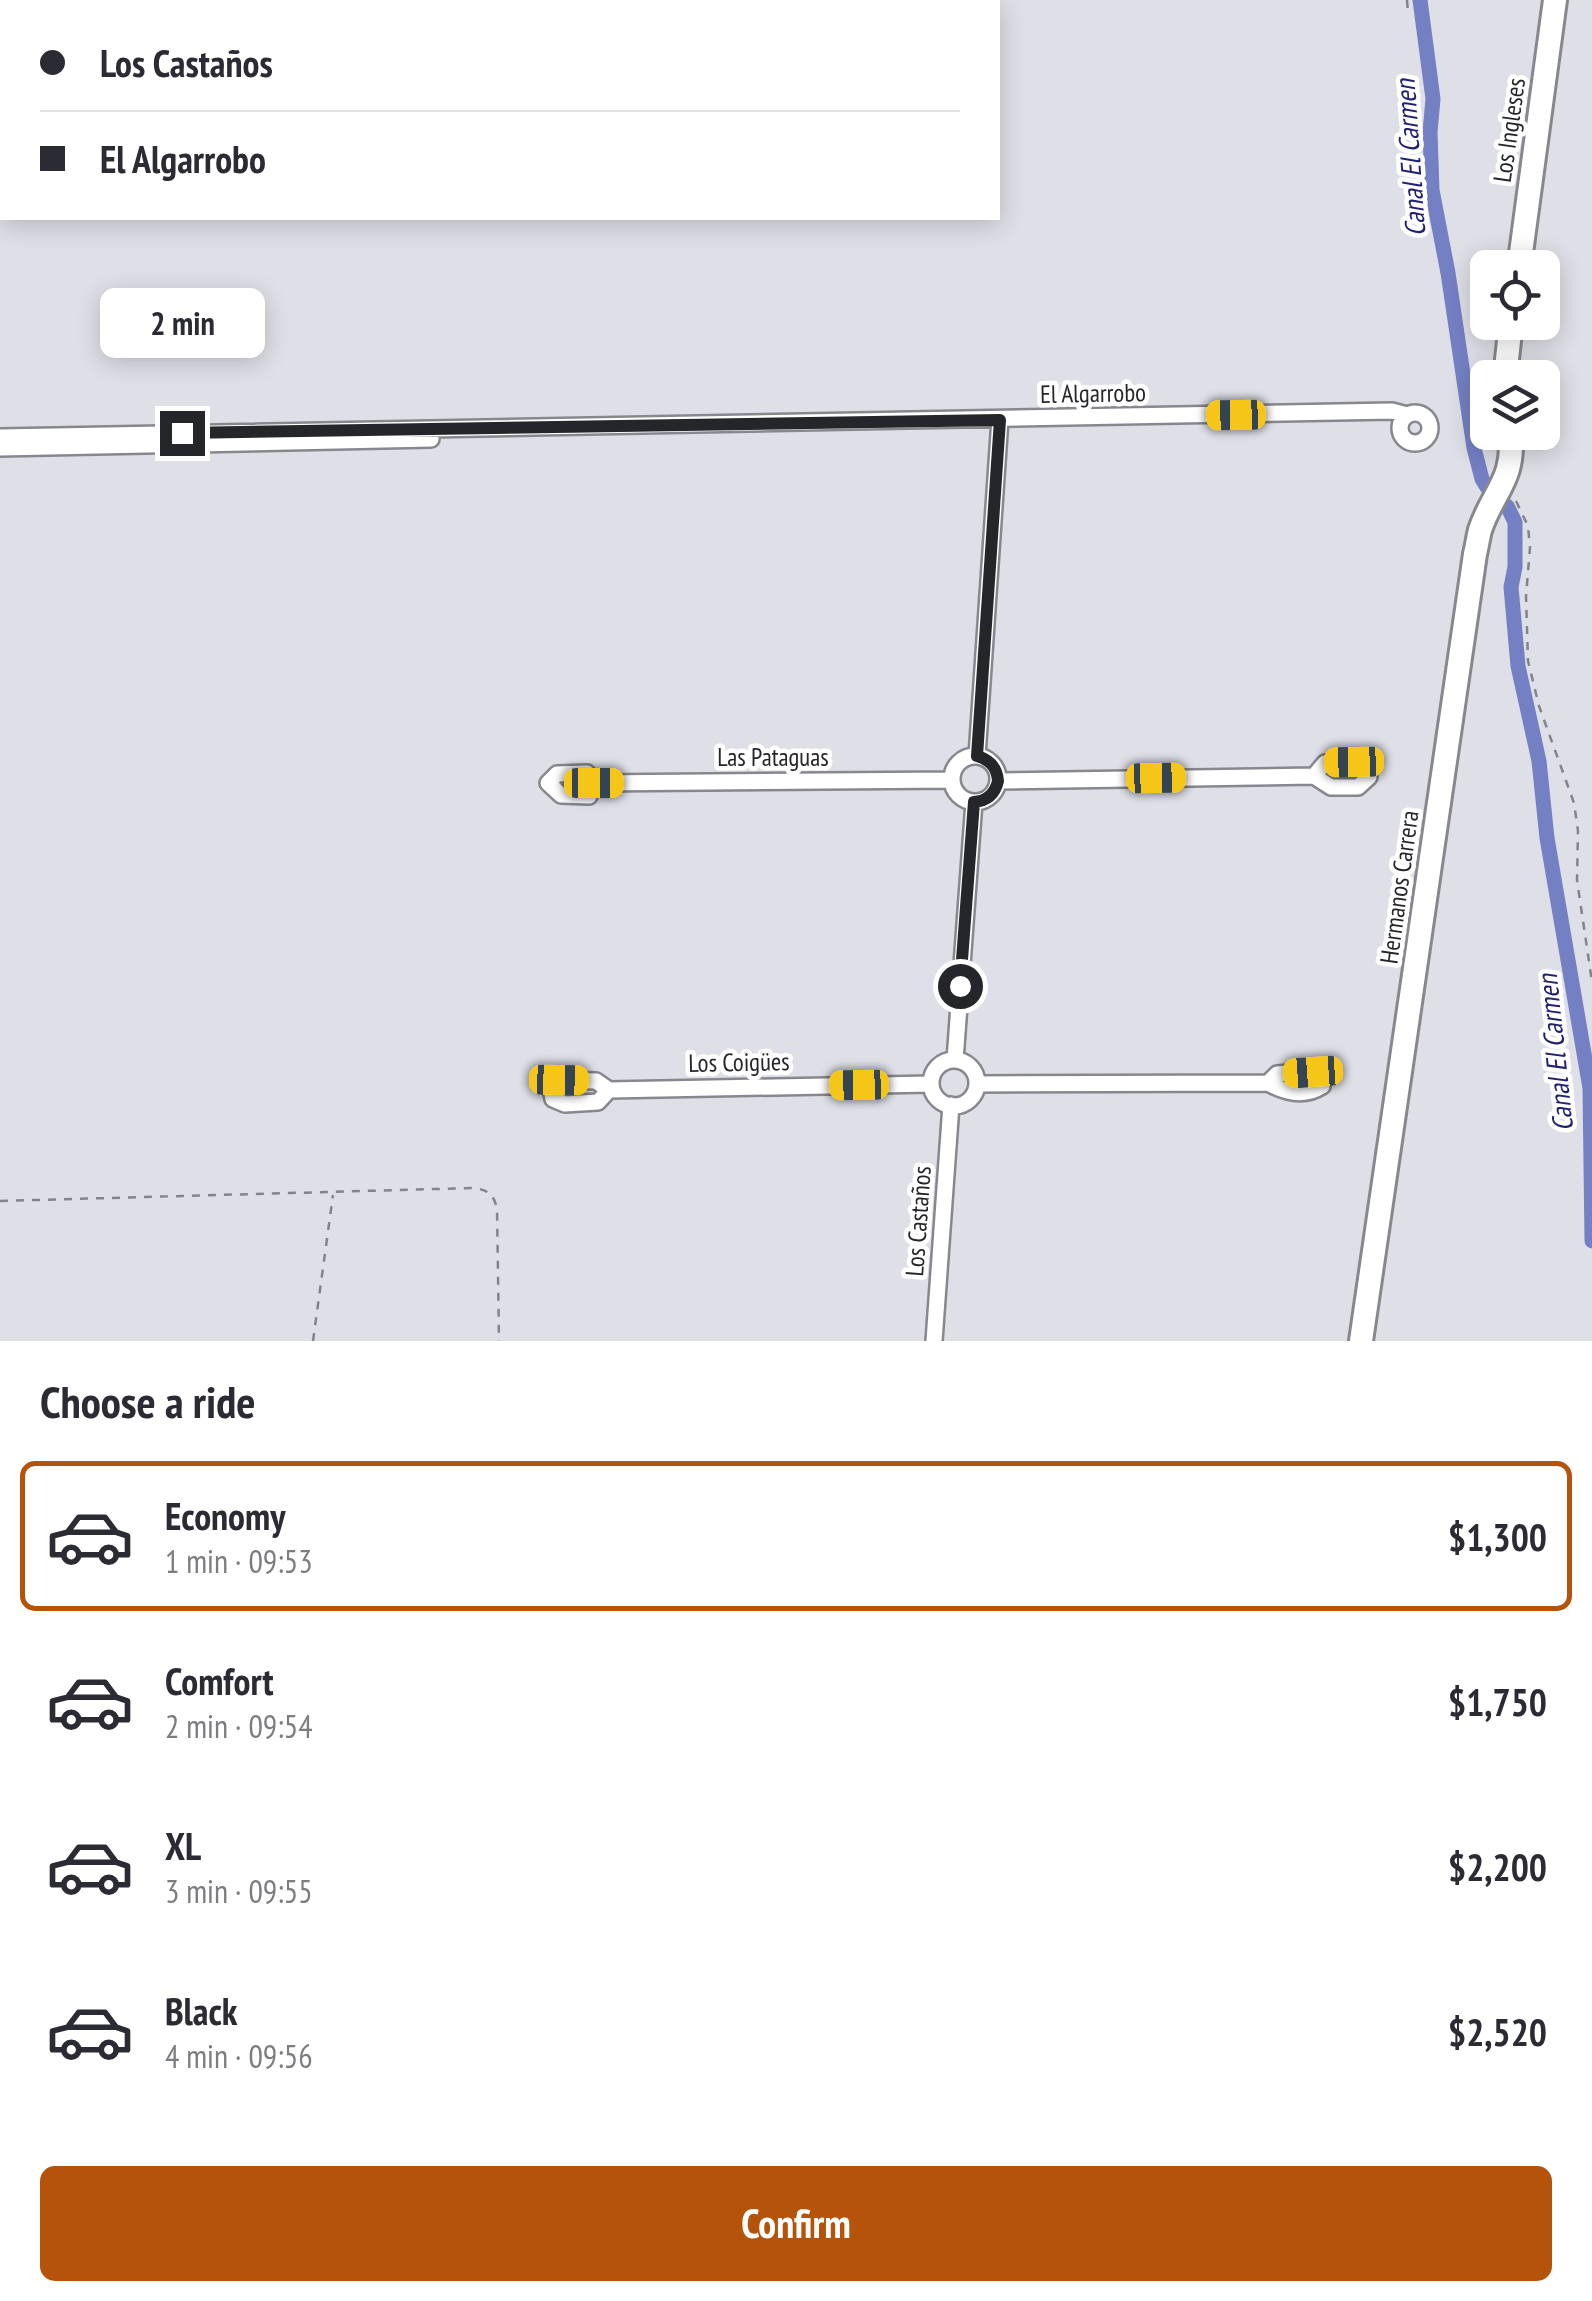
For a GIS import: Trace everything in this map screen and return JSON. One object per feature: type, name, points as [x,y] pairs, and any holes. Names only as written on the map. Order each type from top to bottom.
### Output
[{"type":"street","name":"Los Ingleses","points":[[1520,250],[1555,0]]},
{"type":"street","name":"El Algarrobo","points":[[0,448],[1392,412],[1404,419]]},
{"type":"street","name":"El Algarrobo","points":[[0,436],[1000,424]]},
{"type":"street","points":[[977,756],[1000,424]]},
{"type":"street","name":"Hermanos Carrera","points":[[1362,1341],[1475,554],[1481,528],[1510,465],[1511,450]]},
{"type":"street","points":[[977,756],[995,767],[998,781],[986,800],[974,802],[958,796],[952,780],[959,763],[977,756]]},
{"type":"street","points":[[998,781],[1314,776]]},
{"type":"street","name":"Las Pataguas","points":[[594,783],[952,780]]},
{"type":"street","points":[[954,1060],[974,802]]},
{"type":"street","points":[[954,1060],[971,1067],[977,1084],[968,1100],[951,1106],[935,1096],[931,1084],[937,1066],[954,1060]]},
{"type":"street","points":[[977,1084],[1268,1083]]},
{"type":"street","name":"Los Coigües","points":[[608,1090],[931,1084]]},
{"type":"street","name":"Los Castaños","points":[[934,1341],[951,1106]]},
{"type":"path","points":[[1407,0],[1408,14]]},
{"type":"path","points":[[1502,487],[1515,498],[1528,526],[1528,661],[1539,706],[1574,803],[1577,880],[1592,982]]},
{"type":"path","points":[[0,1201],[485,1190],[492,1194],[497,1209],[500,1341]]},
{"type":"path","points":[[312,1341],[334,1193]]},
{"type":"waterway","name":"Canal El Carmen","points":[[1420,0],[1433,99],[1432,190],[1474,448],[1487,487]]},
{"type":"waterway","name":"Canal El Carmen","points":[[1507,506],[1515,522],[1511,587],[1518,666],[1539,761],[1547,838],[1590,1088],[1592,1241]]},
{"type":"route","points":[[182,433],[1000,420],[977,756],[995,767],[998,781],[986,800],[974,802],[960,986]]}]
